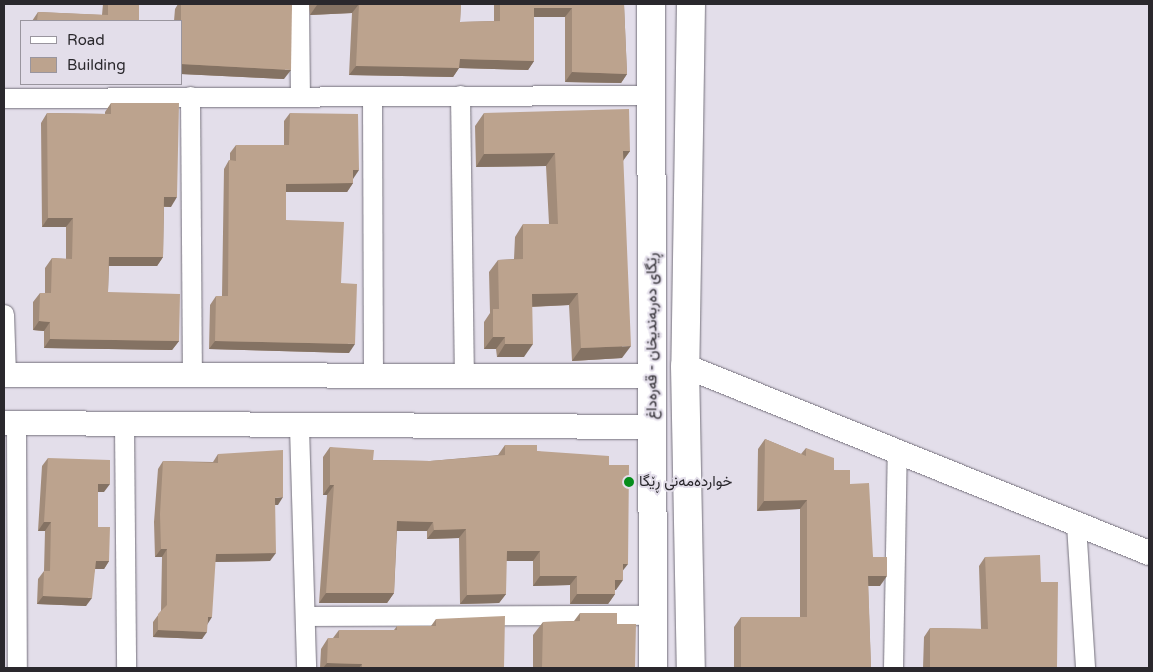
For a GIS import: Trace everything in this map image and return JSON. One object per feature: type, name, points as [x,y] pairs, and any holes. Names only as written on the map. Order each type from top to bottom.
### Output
[{"type":"main road","name":"ڕێگای دەربەندیخان - قەرەداغ","points":[[651,4],[652,668]]},
{"type":"main road","points":[[691,4],[685,366],[691,668]]},
{"type":"street","points":[[299,4],[300,96]]},
{"type":"street","points":[[460,95],[464,376]]},
{"type":"street","points":[[4,98],[651,95]]},
{"type":"street","points":[[190,96],[192,376]]},
{"type":"street","points":[[372,96],[372,376]]},
{"type":"street","points":[[4,314],[5,375],[652,376]]},
{"type":"street","points":[[685,366],[897,449],[1149,553]]},
{"type":"street","points":[[17,668],[10,423],[299,427],[652,427]]},
{"type":"street","points":[[124,425],[126,668]]},
{"type":"street","points":[[299,427],[306,616],[306,668]]},
{"type":"street","points":[[893,668],[897,449]]},
{"type":"street","points":[[1076,524],[1085,668]]},
{"type":"street","points":[[306,616],[652,615]]},
{"type":"building","points":[[108,4],[139,4],[139,20],[37,20],[38,12],[108,15]]},
{"type":"building","points":[[181,4],[292,4],[291,70],[182,64]]},
{"type":"building","points":[[317,4],[359,4],[317,5]]},
{"type":"building","points":[[359,4],[461,4],[460,22],[500,21],[500,4],[624,4],[627,74],[572,72],[572,8],[534,8],[534,61],[460,59],[459,68],[356,66]]},
{"type":"building","points":[[111,103],[179,103],[177,197],[164,197],[163,257],[109,257],[108,292],[180,294],[179,341],[50,339],[50,322],[39,321],[40,293],[51,293],[52,258],[72,259],[73,218],[48,218],[47,113],[111,114]]},
{"type":"building","points":[[629,109],[630,151],[623,151],[631,346],[581,348],[578,293],[532,294],[533,344],[505,344],[505,337],[493,337],[493,309],[499,309],[498,260],[523,259],[523,224],[558,224],[555,153],[484,154],[484,113]]},
{"type":"building","points":[[290,113],[358,114],[359,170],[353,170],[353,183],[286,184],[286,220],[344,222],[341,283],[357,284],[355,344],[215,341],[216,296],[228,296],[229,160],[236,161],[236,145],[289,145]]},
{"type":"building","points":[[765,439],[806,456],[806,448],[834,458],[834,470],[850,470],[850,484],[869,483],[873,557],[887,557],[887,576],[868,576],[871,668],[741,668],[741,617],[807,617],[807,500],[764,501]]},
{"type":"building","points":[[505,445],[537,445],[537,451],[609,456],[609,465],[629,465],[628,564],[623,564],[623,580],[615,580],[615,594],[577,594],[577,576],[540,576],[540,551],[507,551],[506,594],[467,595],[466,529],[434,530],[433,522],[397,521],[394,593],[326,593],[334,485],[330,485],[330,447],[374,450],[373,460],[430,461],[505,455]]},
{"type":"building","points":[[283,450],[283,497],[275,498],[276,553],[216,554],[212,617],[208,617],[207,632],[158,630],[158,614],[167,605],[167,549],[161,549],[160,514],[163,461],[218,463],[218,454]]},
{"type":"building","points":[[48,458],[110,460],[110,484],[98,484],[98,527],[110,527],[109,561],[96,561],[92,598],[43,596],[44,571],[50,571],[51,522],[44,522]]},
{"type":"building","points":[[1040,555],[1041,582],[1058,582],[1057,667],[930,668],[930,628],[988,629],[985,557]]},
{"type":"building","points":[[580,613],[617,613],[617,624],[636,624],[635,668],[542,668],[543,622],[580,621]]},
{"type":"building","points":[[505,616],[504,668],[362,668],[362,664],[327,663],[328,638],[339,638],[339,630],[397,630],[397,626],[436,626],[436,619]]},
{"type":"place","name":"خواردەمەنی ڕێگا","points":[[629,482]]}]
